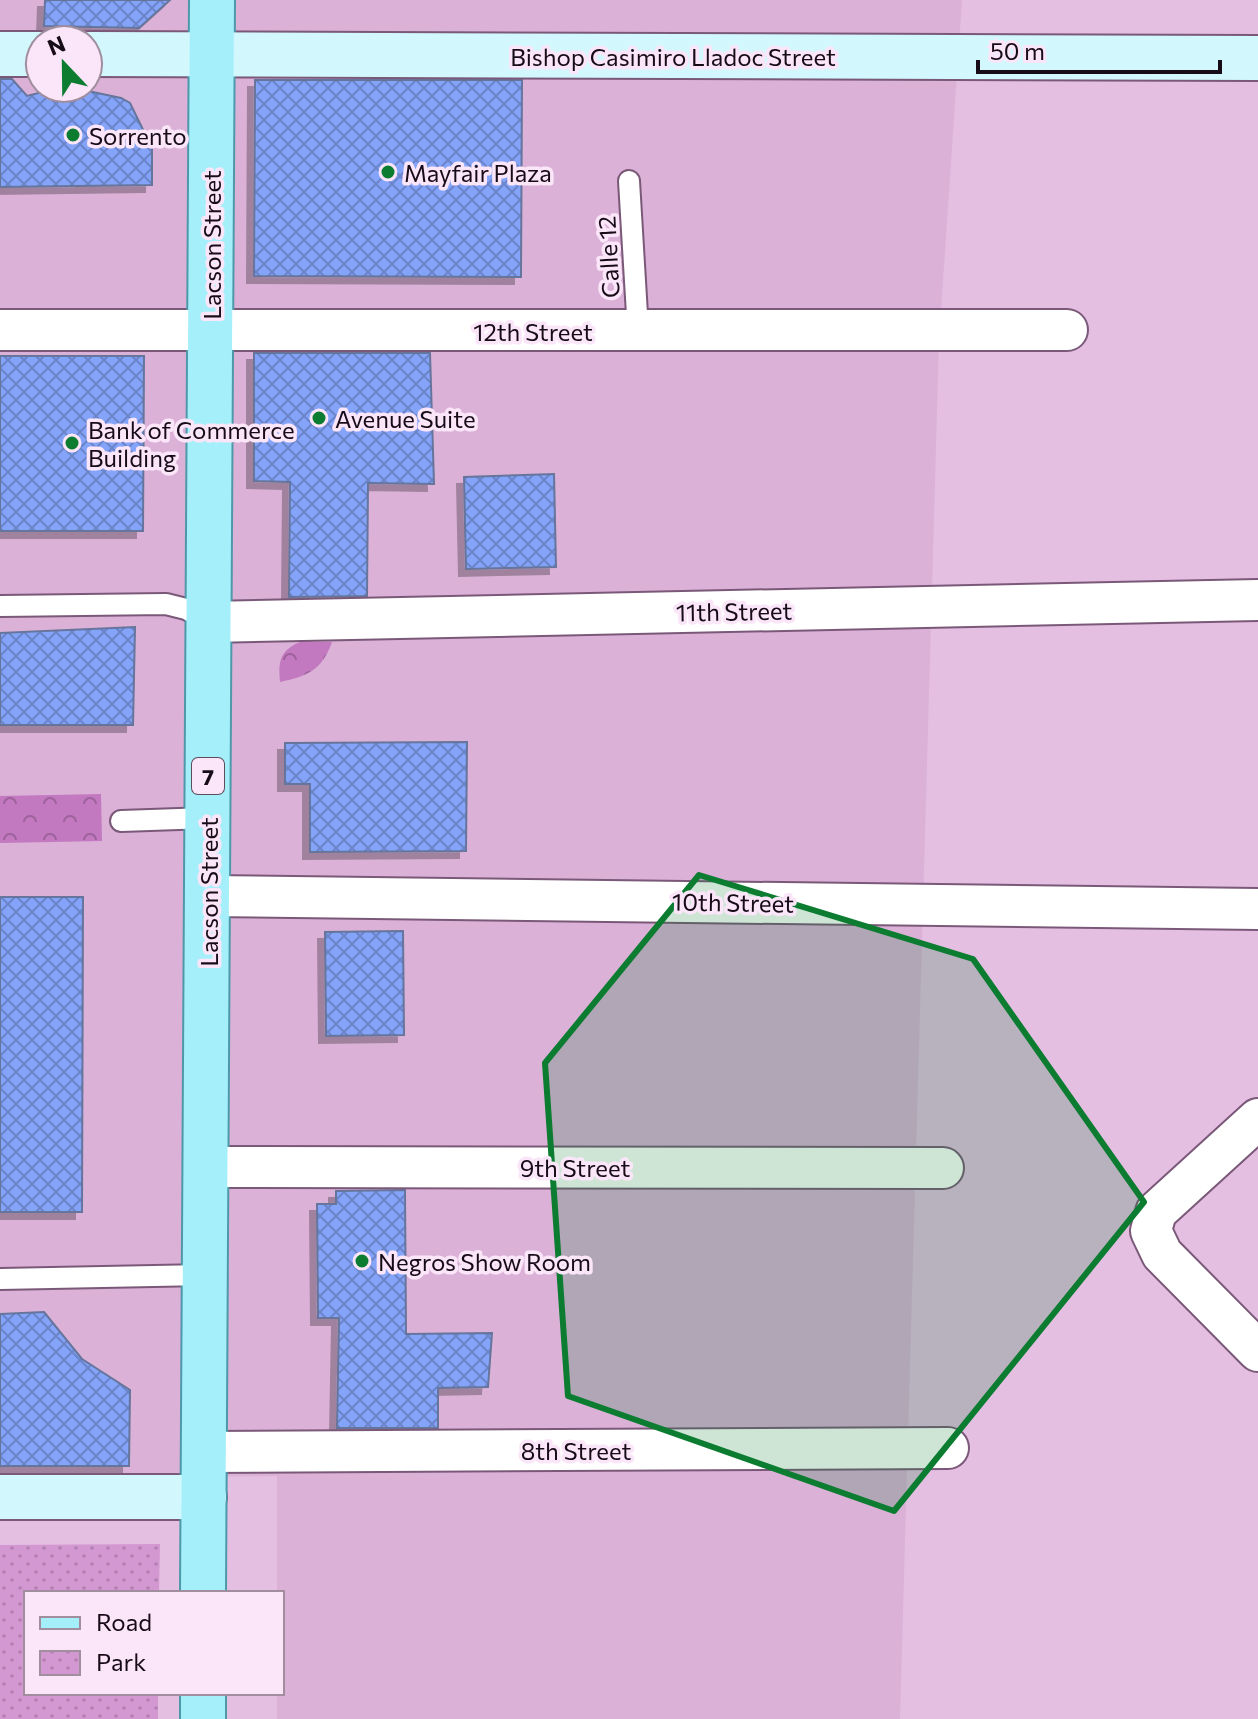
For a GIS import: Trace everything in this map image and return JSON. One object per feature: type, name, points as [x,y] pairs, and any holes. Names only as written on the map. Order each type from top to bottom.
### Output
[{"type":"main road","name":"Lacson Street","points":[[203,1591],[212,0]]},
{"type":"main road","points":[[203,1695],[203,1719]]},
{"type":"street","points":[[0,54],[24,54]]},
{"type":"street","name":"Bishop Casimiro Lladoc Street","points":[[104,54],[1258,58]]},
{"type":"street","name":"12th Street","points":[[0,330],[1067,330]]},
{"type":"street","name":"11th Street","points":[[209,622],[1258,600]]},
{"type":"street","name":"10th Street","points":[[207,896],[1258,909]]},
{"type":"street","points":[[1258,1119],[1156,1212],[1151,1231],[1162,1254],[1258,1351]]},
{"type":"street","name":"9th Street","points":[[206,1167],[943,1168]]},
{"type":"street","name":"8th Street","points":[[204,1452],[948,1448]]},
{"type":"street","points":[[0,1497],[204,1497]]},
{"type":"lane","name":"Calle 12","points":[[629,181],[638,331]]},
{"type":"lane","points":[[0,606],[166,604],[186,609],[209,622]]},
{"type":"lane","points":[[121,821],[208,818]]},
{"type":"lane","points":[[0,1279],[205,1275]]},
{"type":"highlighted area","points":[[699,875],[973,959],[1144,1202],[894,1511],[568,1396],[545,1063]]},
{"type":"shaded area","points":[[0,0],[962,0],[939,340],[900,1719],[277,1719],[277,1695],[284,1695],[284,1591],[277,1591],[277,1476],[0,1478]]},
{"type":"green space","points":[[300,642],[332,642],[324,659],[313,670],[280,682],[279,668],[284,653]]},
{"type":"green space","points":[[101,794],[102,841],[0,843],[0,796]]},
{"type":"green space","points":[[160,1544],[159,1591],[24,1591],[24,1695],[158,1695],[158,1719],[0,1719],[0,1545]]},
{"type":"building","points":[[45,0],[170,0],[139,28],[104,27],[104,24],[44,24]]},
{"type":"building","name":"Sorrento","points":[[0,79],[12,79],[24,93],[24,104],[104,104],[104,94],[121,98],[130,103],[152,148],[152,185],[0,187]]},
{"type":"building","name":"Mayfair Plaza","points":[[255,80],[522,80],[521,277],[254,276]]},
{"type":"building","points":[[254,353],[430,353],[434,484],[368,483],[367,596],[289,597],[290,482],[254,481]]},
{"type":"building","name":"Bank of Commerce Building","points":[[0,356],[144,356],[143,531],[0,531]]},
{"type":"building","points":[[554,474],[556,567],[466,569],[464,477]]},
{"type":"building","points":[[135,627],[133,725],[0,725],[0,633]]},
{"type":"building","points":[[467,742],[466,851],[310,852],[310,784],[285,784],[285,743]]},
{"type":"building","points":[[0,897],[83,897],[82,1212],[0,1212]]},
{"type":"building","points":[[403,931],[404,1035],[326,1036],[325,932]]},
{"type":"building","points":[[405,1190],[406,1334],[492,1333],[488,1387],[438,1388],[438,1428],[337,1428],[339,1318],[318,1318],[317,1204],[336,1204],[336,1191]]},
{"type":"building","points":[[44,1312],[82,1359],[130,1390],[129,1466],[0,1466],[0,1314]]},
{"type":"place","name":"Sorrento","points":[[73,135]]},
{"type":"place","name":"Mayfair Plaza","points":[[388,172]]},
{"type":"place","name":"Avenue Suite","points":[[319,418]]},
{"type":"place","name":"Bank of Commerce Building","points":[[72,443]]},
{"type":"place","name":"Negros Show Room","points":[[362,1261]]}]
